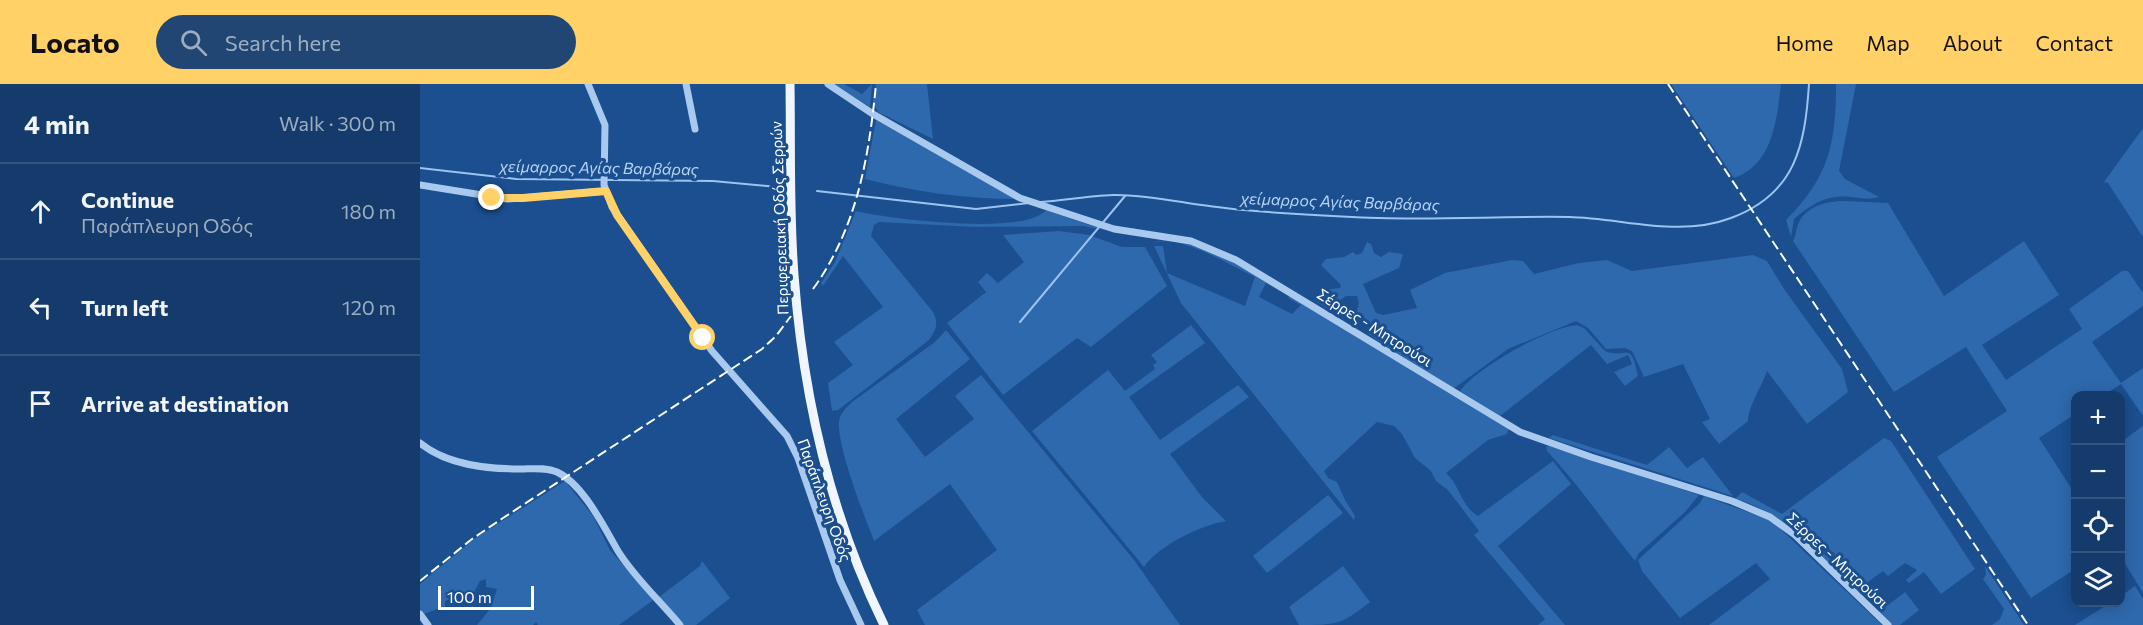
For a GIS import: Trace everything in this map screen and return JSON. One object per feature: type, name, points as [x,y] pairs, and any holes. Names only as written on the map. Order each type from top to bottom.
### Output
[{"type":"main road","name":"Περιφερειακή Οδός Σερρών","points":[[790,84],[793,272],[801,350],[831,486],[851,549],[884,625]]},
{"type":"street","name":"Παράπλευρη Οδός","points":[[588,84],[605,125],[605,188],[617,215],[712,351],[787,436],[798,458],[840,580],[861,625]]},
{"type":"street","points":[[686,84],[694,129]]},
{"type":"street","name":"Σέρρες - Μητρούσι","points":[[828,84],[873,114],[1020,198],[1114,229],[1178,239],[1209,248],[1261,274],[1520,432],[1732,501],[1770,517],[1795,535],[1888,625]]},
{"type":"street","points":[[420,185],[507,199],[605,188]]},
{"type":"street","points":[[420,443],[431,452],[456,462],[494,468],[543,469],[559,473],[595,512],[618,551],[680,625]]},
{"type":"street","points":[[420,614],[428,625]]},
{"type":"shaded area","points":[[834,84],[844,84],[862,94],[872,84],[870,107]]},
{"type":"shaded area","points":[[876,84],[927,84],[933,139],[878,112],[873,101]]},
{"type":"shaded area","points":[[1671,84],[1781,84],[1775,126],[1765,152],[1757,163],[1747,172],[1734,178]]},
{"type":"shaded area","points":[[1836,84],[1856,84],[1839,171],[1845,179],[1879,197],[1868,199],[1834,197],[1819,202],[1794,219],[1791,237],[1786,220],[1812,189],[1821,174],[1832,142]]},
{"type":"shaded area","points":[[876,120],[1018,199],[941,194],[865,179]]},
{"type":"shaded area","points":[[2143,128],[2143,237],[2108,183],[2104,182]]},
{"type":"shaded area","points":[[1830,202],[1888,203],[1944,296],[2024,241],[2059,295],[1982,345],[2006,380],[2082,329],[2069,309],[2122,271],[2128,271],[2143,293],[2143,306],[2092,342],[2121,383],[2143,368],[2143,416],[2121,384],[2110,391],[2071,391],[2071,417],[2039,438],[2071,488],[2071,572],[2031,598],[1937,457],[2007,411],[1966,347],[1894,392],[1793,241],[1804,215],[1809,210]]},
{"type":"shaded area","points":[[1046,210],[1089,225],[1127,234],[1083,226],[976,227],[879,222],[874,225],[871,236],[933,312],[936,326],[929,340],[838,410],[832,411],[828,383],[853,365],[834,342],[883,307],[843,256],[823,286],[821,283],[835,262],[856,211],[925,221],[986,224],[1033,218]]},
{"type":"shaded area","points":[[1059,231],[1089,235],[1122,247],[1145,247],[1167,286],[1091,347],[1077,338],[1003,395],[947,323],[986,292],[978,282],[987,273],[998,283],[1024,262],[1003,235]]},
{"type":"shaded area","points":[[1175,240],[1217,255],[1256,275],[1282,290],[1266,283],[1259,297],[1292,314],[1301,305],[1288,298],[1290,295],[1509,428],[1507,434],[1488,440],[1446,473],[1467,506],[1478,516],[1553,461],[1571,484],[1498,546],[1565,625],[1538,625],[1545,619],[1474,535],[1479,531],[1448,490],[1436,481],[1431,471],[1415,458],[1402,434],[1394,426],[1377,422],[1324,471],[1328,478],[1337,482],[1355,516],[1354,520],[1181,303],[1154,246],[1163,246],[1167,273],[1245,306],[1255,277],[1194,248],[1172,241],[1154,242]]},
{"type":"shaded area","points":[[1367,242],[1371,244],[1374,253],[1381,257],[1389,252],[1403,254],[1399,268],[1363,284],[1376,313],[1383,315],[1417,308],[1410,290],[1445,273],[1512,260],[1523,261],[1534,274],[1579,263],[1607,260],[1632,271],[1753,255],[1767,261],[1784,289],[1842,369],[1848,392],[1807,424],[1767,371],[1748,421],[1719,444],[1702,422],[1710,419],[1683,364],[1644,377],[1632,351],[1625,348],[1606,349],[1588,328],[1576,321],[1508,349],[1453,389],[1367,333],[1367,326],[1356,314],[1359,303],[1357,296],[1346,296],[1328,309],[1314,300],[1322,290],[1340,288],[1341,285],[1321,265],[1326,259],[1344,257],[1353,252],[1356,255],[1362,253]]},
{"type":"shaded area","points":[[1191,325],[1205,343],[1129,397],[1160,440],[1238,385],[1249,397],[1170,454],[1202,497],[1226,521],[1205,527],[1170,544],[1144,567],[1032,431],[1108,370],[1125,391],[1155,369],[1153,365],[1157,362],[1151,355]]},
{"type":"shaded area","points":[[1577,325],[1584,328],[1605,351],[1630,354],[1638,376],[1625,386],[1614,372],[1632,364],[1628,355],[1607,364],[1591,345],[1500,416],[1460,391],[1481,371],[1514,350],[1549,333]]},
{"type":"shaded area","points":[[946,330],[970,359],[896,419],[925,457],[974,419],[955,396],[981,375],[1134,560],[1180,625],[925,625],[917,610],[997,550],[950,484],[874,541],[842,447],[839,422],[842,413],[852,402],[935,342]]},
{"type":"shaded area","points":[[2143,426],[2143,593],[2125,564],[2125,439]]},
{"type":"shaded area","points":[[1553,435],[1647,465],[1669,447],[1687,468],[1703,457],[1733,496],[1549,438]]},
{"type":"shaded area","points":[[1884,438],[1891,441],[1975,569],[1941,594],[1924,572],[1909,583],[1906,580],[1917,570],[1905,563],[1888,576],[1883,571],[1857,590],[1771,514],[1735,499],[1742,492],[1782,514]]},
{"type":"shaded area","points":[[1549,446],[1699,495],[1685,512],[1639,553],[1635,561],[1547,451],[1546,447]]},
{"type":"shaded area","points":[[565,481],[593,516],[610,550],[653,599],[652,601],[619,625],[538,625],[536,622],[533,625],[477,625],[491,608],[497,589],[486,587],[486,579],[480,581],[472,596],[463,592],[445,601],[445,606],[424,614],[420,609],[420,584],[474,539]]},
{"type":"shaded area","points":[[1328,495],[1343,513],[1267,573],[1253,556]]},
{"type":"shaded area","points":[[1704,496],[1772,521],[1882,625],[1709,625],[1770,579],[1756,563],[1680,618],[1642,571],[1638,560],[1700,503]]},
{"type":"shaded area","points":[[702,561],[730,598],[696,625],[684,625],[659,597],[700,566]]},
{"type":"shaded area","points":[[1343,566],[1370,602],[1338,622],[1299,625],[1289,607]]},
{"type":"shaded area","points":[[1985,566],[2024,625],[1992,625],[2000,619],[2004,609],[1983,579],[1986,575]]},
{"type":"shaded area","points":[[2135,586],[2143,599],[2143,625],[2075,625],[2104,607],[2125,607],[2125,593]]},
{"type":"shaded area","points":[[1905,592],[1919,610],[1900,625],[1891,625],[1879,612]]},
{"type":"waterway","name":"χείμαρρος Αγίας Βαρβάρας","points":[[1041,202],[1126,195],[1212,207],[1321,216],[1569,217],[1671,227],[1711,224],[1753,208],[1770,196],[1783,181],[1800,147],[1809,84]]},
{"type":"waterway","name":"χείμαρρος Αγίας Βαρβάρας","points":[[420,168],[516,179],[713,181],[777,187]]},
{"type":"waterway","name":"χείμαρρος Αγίας Βαρβάρας","points":[[817,191],[976,209],[1029,203]]},
{"type":"waterway","points":[[1020,322],[1125,196]]},
{"type":"railway","points":[[813,289],[840,242],[858,191],[865,165],[876,84]]},
{"type":"railway","points":[[1668,84],[2028,625]]},
{"type":"railway","points":[[420,581],[472,539],[762,349],[776,336],[791,316]]},
{"type":"route","points":[[492,198],[546,197],[606,191],[617,215],[703,338]]}]
